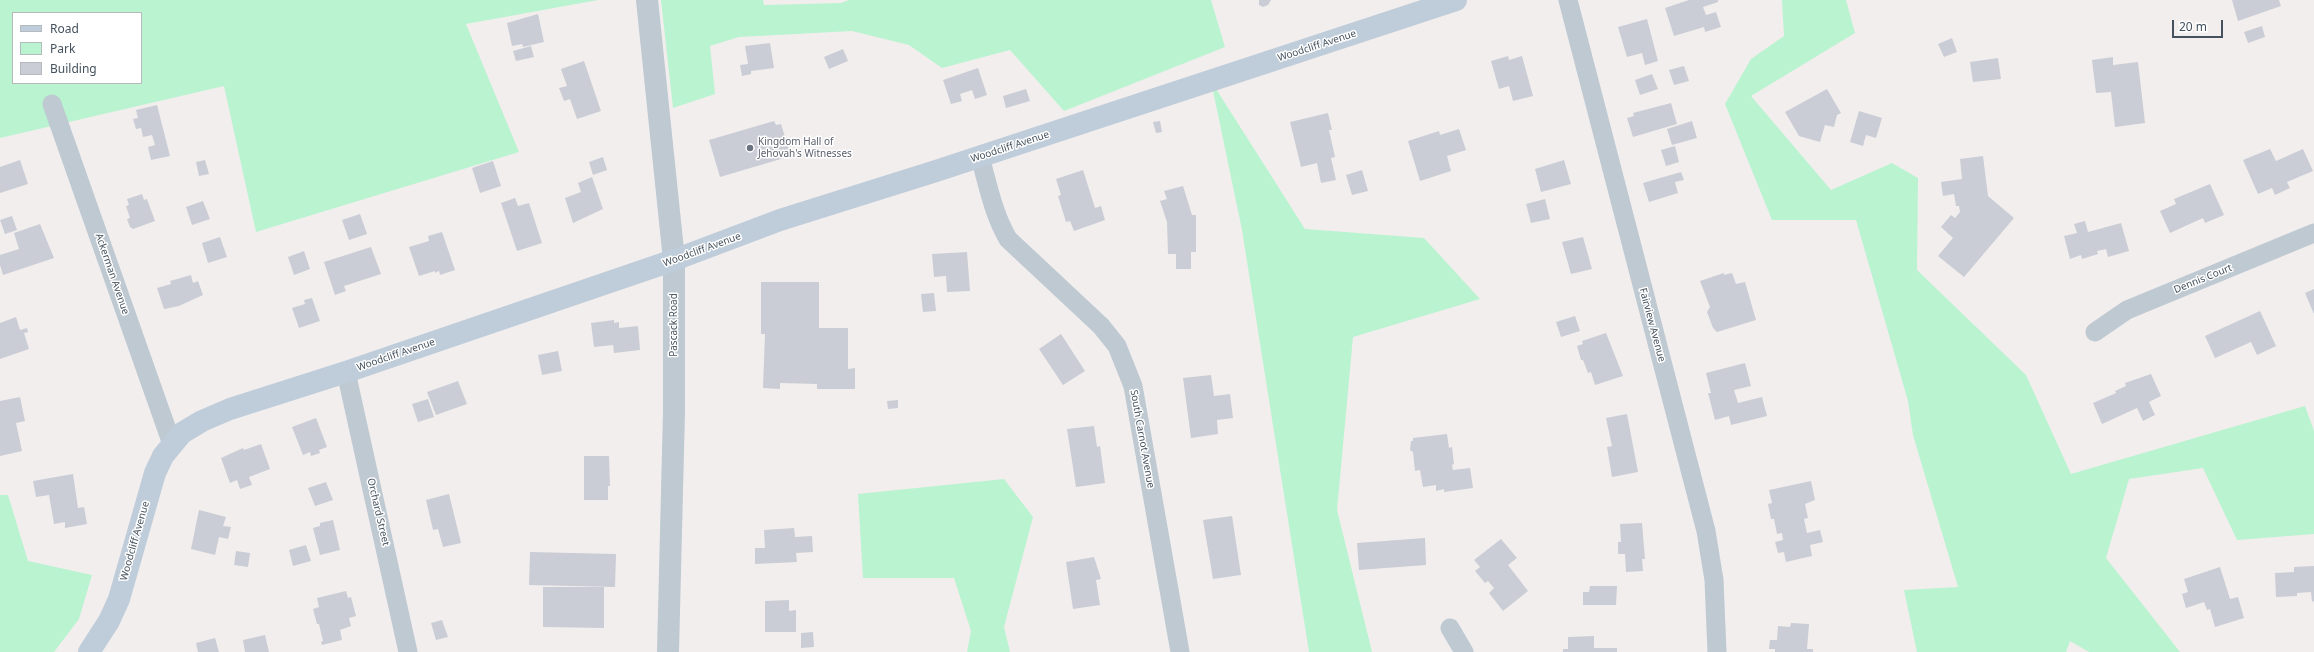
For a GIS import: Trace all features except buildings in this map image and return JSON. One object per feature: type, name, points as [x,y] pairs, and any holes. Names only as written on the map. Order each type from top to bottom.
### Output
[{"type":"main road","name":"Woodcliff Avenue","points":[[89,652],[110,621],[119,599],[155,473],[172,444],[182,433],[202,421],[230,409],[346,372],[674,260],[780,220],[980,157],[1456,0]]},
{"type":"street","name":"Pascack Road","points":[[647,0],[674,260],[674,411],[668,652]]},
{"type":"street","name":"Fairview Avenue","points":[[1568,0],[1706,531],[1714,580],[1717,652]]},
{"type":"street","name":"Ackerman Avenue","points":[[52,104],[172,444]]},
{"type":"street","name":"South Carnot Avenue","points":[[980,157],[993,206],[999,223],[1008,239],[1101,326],[1117,346],[1133,386],[1180,652]]},
{"type":"street","name":"Dennis Court","points":[[2095,332],[2127,310],[2314,233]]},
{"type":"street","name":"Orchard Street","points":[[346,372],[408,652]]},
{"type":"street","points":[[1450,628],[1464,652]]},
{"type":"green space","points":[[0,0],[598,0],[466,24],[519,152],[256,232],[224,86],[0,138]]},
{"type":"green space","points":[[661,0],[763,0],[764,5],[841,3],[849,0],[1211,0],[1225,47],[1064,111],[1010,50],[942,68],[909,45],[852,31],[739,37],[710,46],[715,94],[673,108]]},
{"type":"green space","points":[[1782,0],[1846,0],[1855,33],[1751,96],[1831,190],[1892,163],[1918,178],[1917,270],[2026,375],[2071,474],[2305,406],[2314,431],[2314,534],[2237,540],[2203,468],[2129,479],[2106,558],[2180,652],[2089,652],[2070,641],[2066,652],[1917,652],[1904,590],[1958,587],[1913,435],[1908,401],[1856,220],[1772,220],[1725,104],[1751,59],[1784,36]]},
{"type":"green space","points":[[1211,81],[1305,229],[1424,238],[1480,299],[1353,337],[1337,510],[1372,652],[1309,652],[1242,230]]},
{"type":"green space","points":[[1004,479],[1033,517],[1004,627],[1010,652],[967,652],[971,631],[954,578],[863,578],[858,494]]},
{"type":"green space","points":[[0,495],[8,495],[28,561],[92,575],[79,619],[54,652],[0,652]]},
{"type":"place","name":"Kingdom Hall of Jehovah's Witnesses","points":[[750,148]]}]
